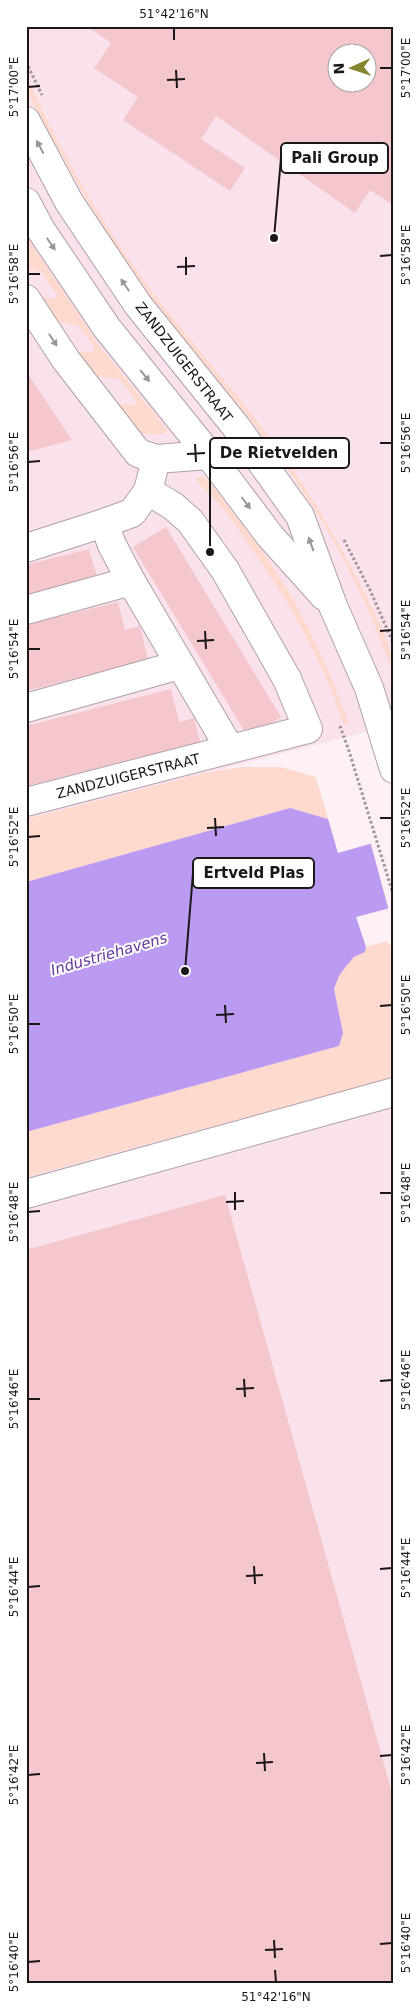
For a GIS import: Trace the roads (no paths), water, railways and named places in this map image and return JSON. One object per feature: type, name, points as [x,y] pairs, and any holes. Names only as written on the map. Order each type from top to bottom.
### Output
[{"type":"main road","name":"ZANDZUIGERSTRAAT","points":[[26,121],[69,202],[138,305],[237,428],[300,516],[333,606],[369,688],[394,769]]},
{"type":"main road","name":"ZANDZUIGERSTRAAT","points":[[26,202],[42,230],[107,328],[209,454],[270,536],[333,606]]},
{"type":"main road","points":[[26,299],[66,360],[138,453],[156,459],[209,454]]},
{"type":"main road","points":[[26,548],[132,513],[148,491],[156,459]]},
{"type":"main road","name":"ZANDZUIGERSTRAAT","points":[[26,802],[308,730],[287,679],[225,570],[190,521],[173,506],[148,491]]},
{"type":"main road","points":[[104,523],[112,545],[130,582],[230,749]]},
{"type":"main road","points":[[26,610],[130,582]]},
{"type":"main road","points":[[26,708],[180,665]]},
{"type":"main road","points":[[26,1194],[394,1092]]},
{"type":"water","name":"Industriehavens","points":[[290,808],[328,819],[338,853],[394,837],[394,907],[356,917],[366,947],[365,952],[354,957],[347,965],[339,976],[334,989],[343,1033],[339,1046],[26,1132],[26,882]]},
{"type":"place","name":"Pali Group","points":[[274,238]]},
{"type":"place","name":"De Rietvelden","points":[[210,552]]},
{"type":"place","name":"Ertveld Plas","points":[[185,971]]}]
